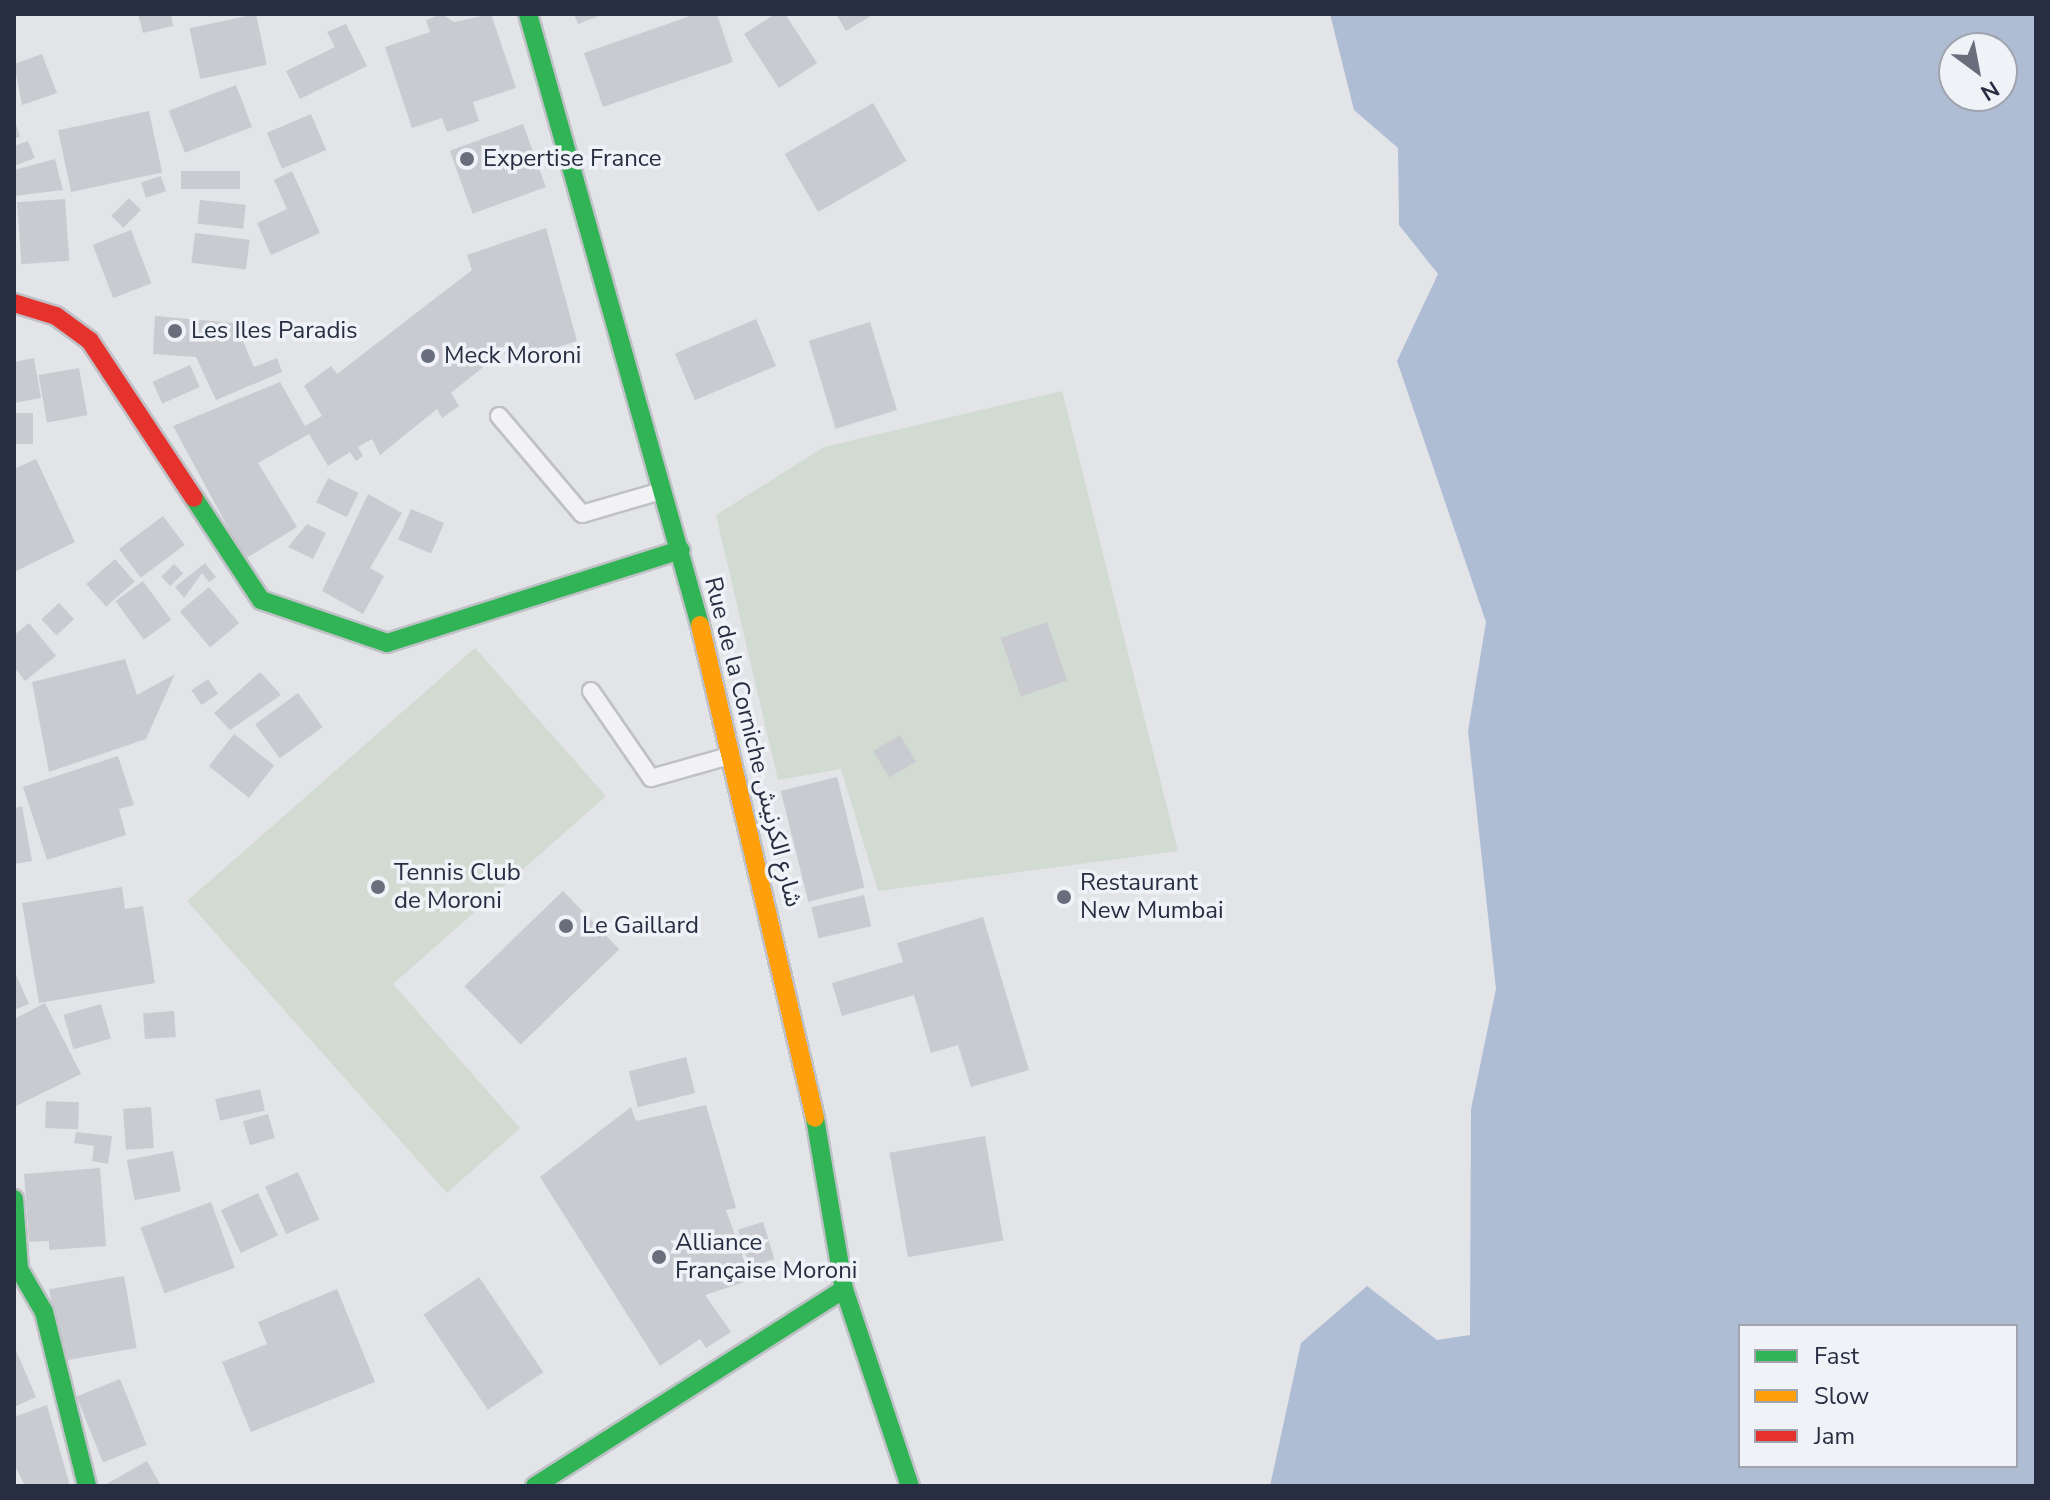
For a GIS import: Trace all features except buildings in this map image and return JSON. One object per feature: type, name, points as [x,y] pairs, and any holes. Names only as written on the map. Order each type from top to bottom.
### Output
[{"type":"main road","name":"Rue de la Corniche شارع الكرنيش","points":[[528,14],[661,491],[681,550],[800,1031],[844,1289],[910,1486]]},
{"type":"main road","points":[[14,303],[56,316],[90,341],[261,600],[339,629],[387,643],[681,550]]},
{"type":"main road","points":[[14,1199],[19,1269],[44,1312],[87,1486]]},
{"type":"main road","points":[[535,1486],[844,1289]]},
{"type":"lane","points":[[499,416],[582,514],[661,491]]},
{"type":"lane","points":[[591,691],[651,778],[730,756]]},
{"type":"shaded area","points":[[1062,391],[1178,851],[878,891],[841,769],[778,780],[716,515],[824,447]]},
{"type":"shaded area","points":[[475,648],[606,796],[393,984],[520,1128],[447,1193],[187,901]]},
{"type":"water","points":[[1330,14],[2036,14],[2036,1486],[1270,1486],[1301,1343],[1367,1286],[1437,1340],[1470,1335],[1471,1109],[1496,989],[1468,731],[1486,622],[1397,361],[1438,274],[1399,225],[1398,148],[1354,110]]},
{"type":"traffic: fast","points":[[528,14],[700,625]]},
{"type":"traffic: fast","points":[[194,498],[261,600],[387,643],[681,550]]},
{"type":"traffic: fast","points":[[815,1118],[844,1289],[910,1486]]},
{"type":"traffic: fast","points":[[14,1199],[19,1269],[44,1312],[87,1486]]},
{"type":"traffic: fast","points":[[535,1486],[844,1289]]},
{"type":"traffic: slow","points":[[700,625],[815,1118]]},
{"type":"traffic: jam","points":[[14,303],[56,316],[90,341],[194,498]]},
{"type":"place","name":"Expertise France","points":[[467,159]]},
{"type":"place","name":"Les Iles Paradis","points":[[175,331]]},
{"type":"place","name":"Meck Moroni","points":[[428,356]]},
{"type":"place","name":"Tennis Club de Moroni","points":[[378,887]]},
{"type":"place","name":"Restaurant New Mumbai","points":[[1064,897]]},
{"type":"place","name":"Le Gaillard","points":[[566,926]]},
{"type":"place","name":"Alliance Française Moroni","points":[[659,1257]]}]
